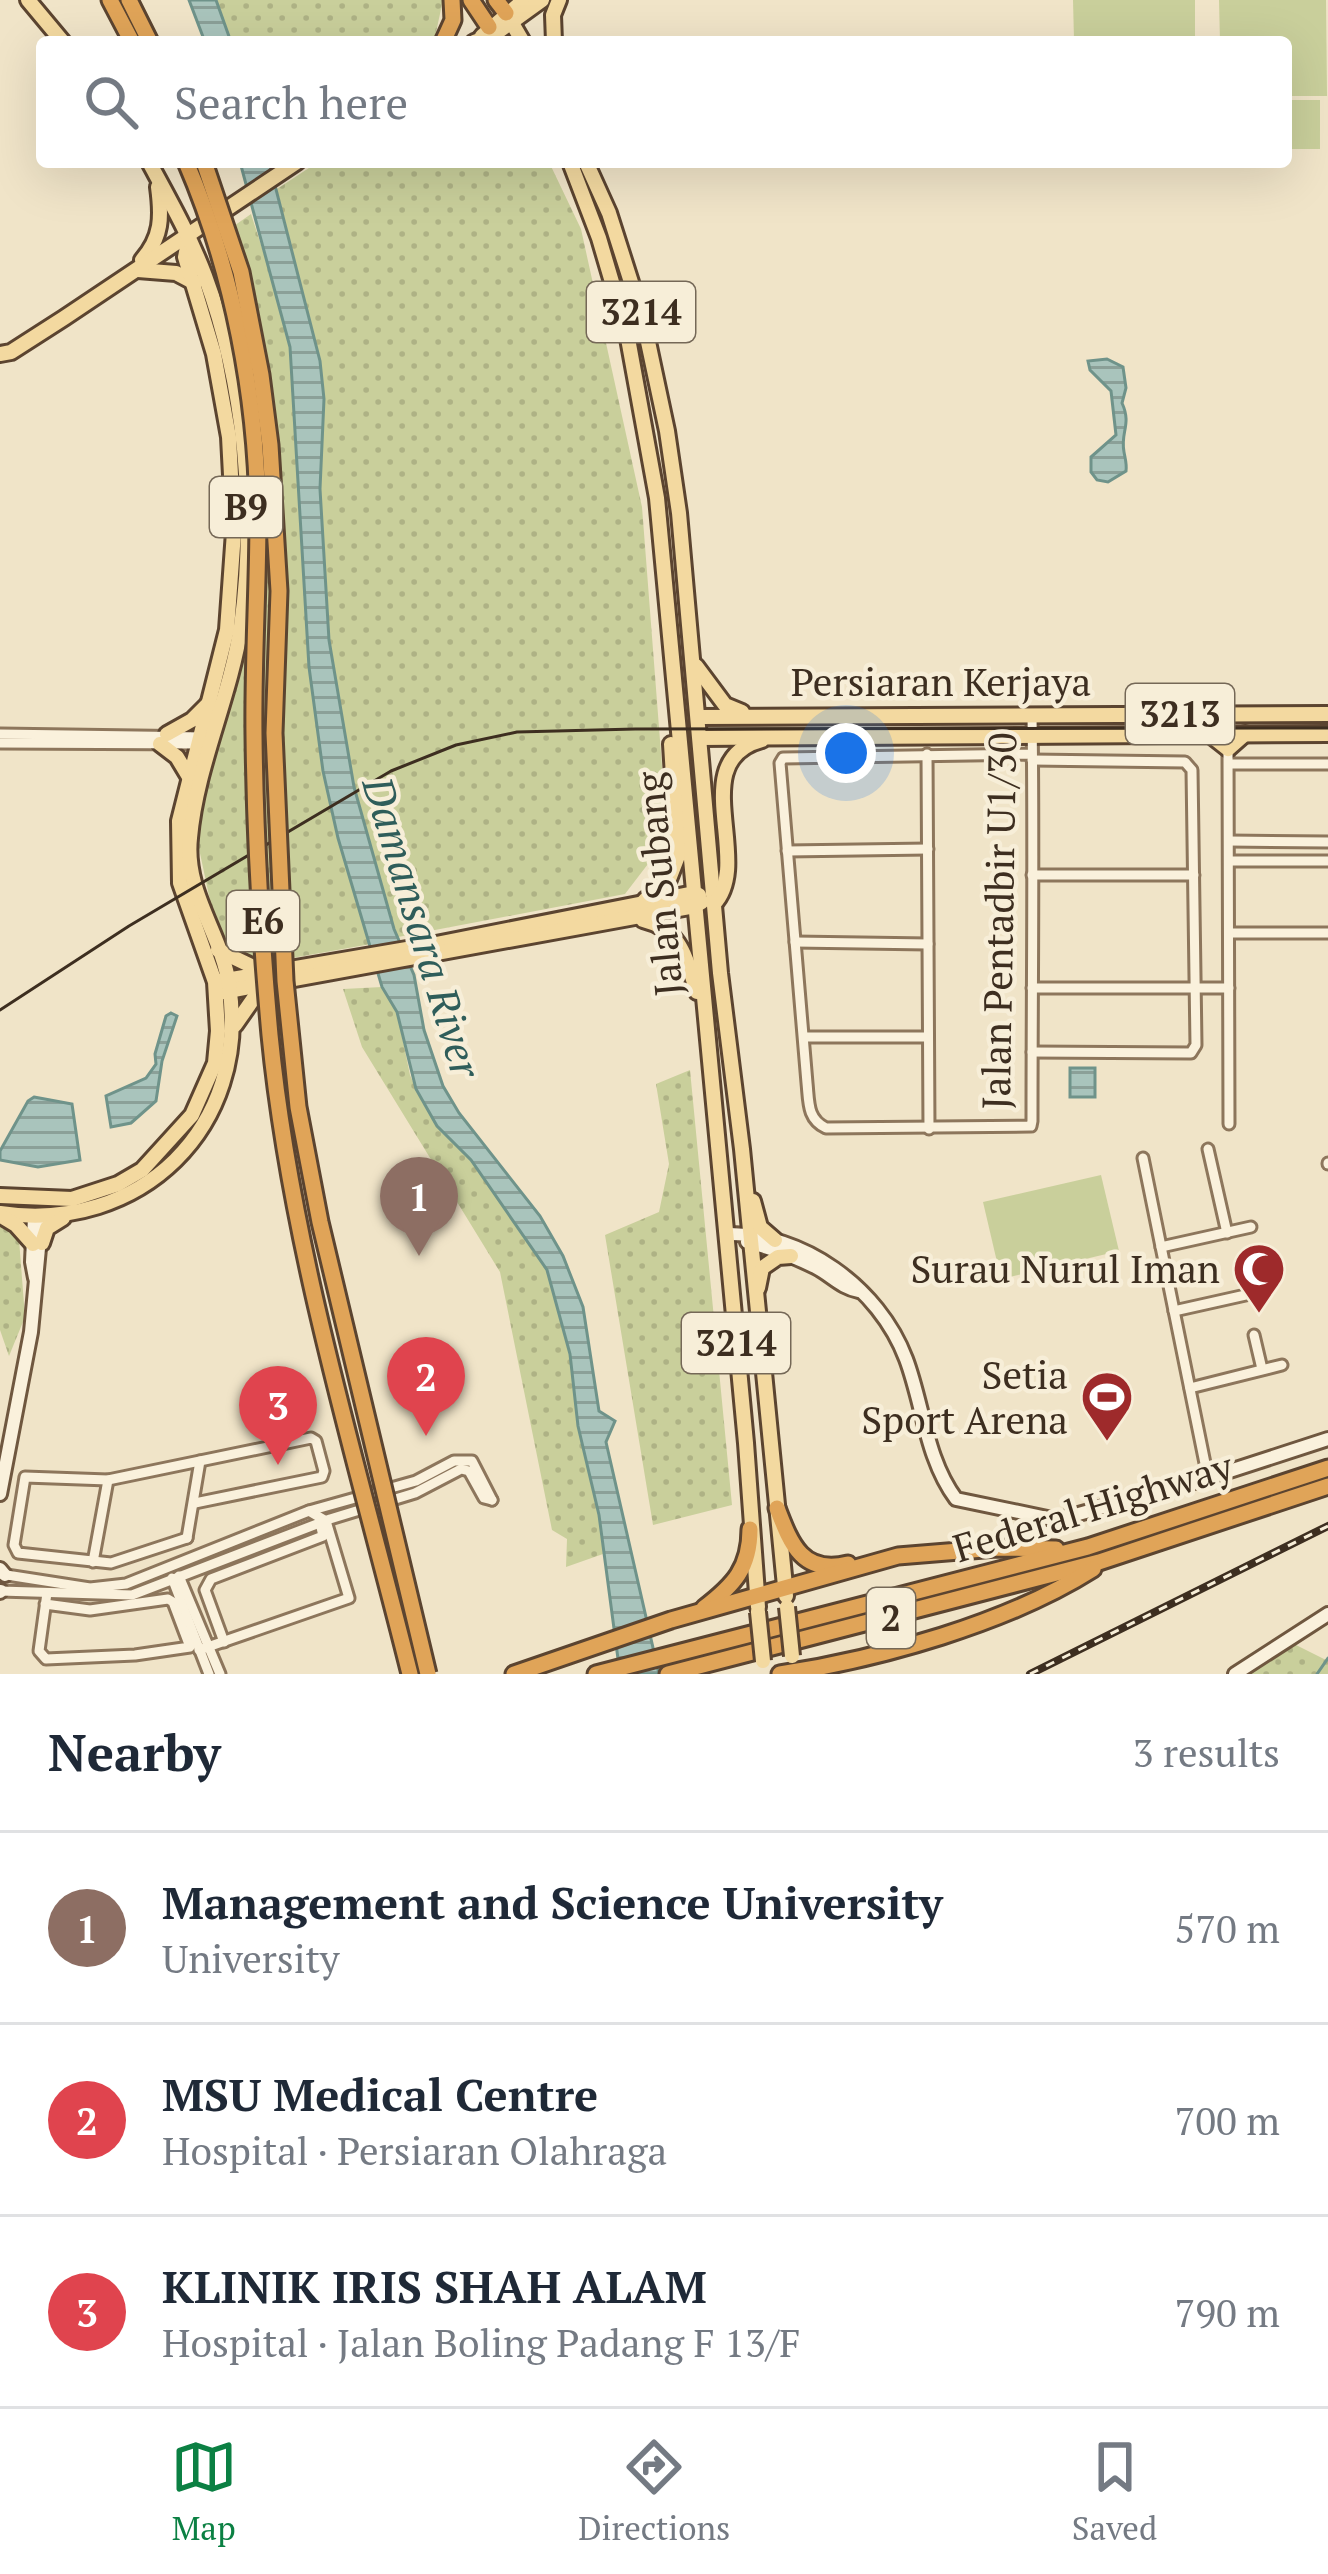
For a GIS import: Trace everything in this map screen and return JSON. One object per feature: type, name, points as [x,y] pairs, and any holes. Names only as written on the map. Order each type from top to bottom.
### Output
[{"type":"highway","points":[[110,0],[129,36]]},
{"type":"highway","points":[[129,0],[147,36]]},
{"type":"highway","points":[[445,36],[452,0]]},
{"type":"highway","points":[[471,0],[488,36]]},
{"type":"highway","name":"E6","points":[[188,168],[226,280],[254,446],[258,514],[254,736],[271,1039],[299,1226],[410,1674]]},
{"type":"highway","name":"E6","points":[[206,168],[241,272],[270,445],[278,592],[274,733],[285,981],[298,1107],[320,1222],[428,1674]]},
{"type":"highway","name":"Federal Highway","points":[[676,1666],[1088,1547],[1328,1468]]},
{"type":"highway","name":"Federal Highway","points":[[596,1674],[676,1666],[1099,1562],[1328,1486]]},
{"type":"highway","points":[[777,1508],[794,1549],[810,1564],[836,1567],[997,1547],[1088,1547]]},
{"type":"highway","points":[[697,1614],[725,1593],[743,1570],[750,1551],[750,1529]]},
{"type":"highway","points":[[514,1674],[697,1614],[787,1599],[898,1556]]},
{"type":"highway","points":[[790,1669],[858,1659],[968,1627],[1077,1579],[1099,1562]]},
{"type":"highway","points":[[838,1674],[858,1659]]},
{"type":"main road","points":[[28,0],[59,36]]},
{"type":"main road","points":[[505,12],[524,0]]},
{"type":"main road","points":[[505,12],[542,0]]},
{"type":"main road","points":[[554,36],[559,0]]},
{"type":"main road","points":[[0,354],[189,237],[288,168]]},
{"type":"main road","name":"Jalan Subang","points":[[572,168],[599,238],[634,361],[657,498],[682,759],[742,1149],[787,1599]]},
{"type":"main road","name":"Jalan Subang","points":[[589,168],[644,323],[668,431],[712,882],[704,904],[704,1014],[758,1605]]},
{"type":"main road","points":[[597,168],[608,213]]},
{"type":"main road","points":[[133,271],[154,246],[160,230],[152,169]]},
{"type":"main road","name":"B9","points":[[0,1214],[38,1214],[119,1201],[147,1185],[191,1143],[224,1083],[233,1031],[218,950],[198,905],[189,843],[227,630],[234,532],[229,437],[189,237],[152,169]]},
{"type":"main road","points":[[166,195],[185,213],[214,219]]},
{"type":"main road","points":[[133,271],[198,276],[201,249],[214,219]]},
{"type":"main road","name":"B9","points":[[0,1196],[73,1207],[142,1170],[192,1114],[214,1063],[223,987],[180,883],[179,821],[189,777],[207,741],[241,623],[248,524],[238,407],[227,350],[198,276]]},
{"type":"main road","points":[[693,661],[725,705],[759,716]]},
{"type":"main road","points":[[641,903],[668,882],[678,856],[670,711],[674,680]]},
{"type":"main road","points":[[189,777],[164,739],[212,700]]},
{"type":"main road","points":[[677,704],[695,727],[682,759]]},
{"type":"main road","name":"Persiaran Kerjaya","points":[[695,727],[759,716],[1328,713]]},
{"type":"main road","name":"Persiaran Kerjaya","points":[[695,727],[770,737],[1328,734]]},
{"type":"main road","points":[[1209,734],[1228,756],[1246,734]]},
{"type":"main road","points":[[223,987],[704,904],[727,882],[724,776],[752,742],[770,737]]},
{"type":"main road","points":[[437,949],[641,903],[704,904]]},
{"type":"main road","points":[[632,918],[663,926],[677,938],[704,1014]]},
{"type":"main road","points":[[218,950],[263,978]]},
{"type":"main road","points":[[233,1031],[263,978]]},
{"type":"main road","points":[[742,1149],[760,1228],[775,1240]]},
{"type":"main road","points":[[0,1196],[38,1214]]},
{"type":"main road","points":[[0,1214],[37,1244],[52,1223],[73,1207]]},
{"type":"main road","points":[[757,1323],[762,1268],[778,1257],[790,1256]]},
{"type":"main road","name":"3214","points":[[787,1599],[790,1669]]},
{"type":"main road","name":"3214","points":[[758,1605],[764,1667]]},
{"type":"street","name":"Jalan Pentadbir U1/30","points":[[929,1129],[1024,1130],[1032,1121],[1032,712]]},
{"type":"street","points":[[0,739],[207,741]]},
{"type":"street","points":[[928,754],[929,1129],[826,1128],[811,1117],[783,758],[928,754],[1032,757],[1185,762],[1192,770],[1196,1045],[1191,1053],[1032,1052]]},
{"type":"street","points":[[1229,1124],[1228,756],[1328,764]]},
{"type":"street","points":[[1228,841],[1328,842]]},
{"type":"street","points":[[787,851],[928,849]]},
{"type":"street","points":[[1229,861],[1328,862]]},
{"type":"street","points":[[1032,875],[1194,875]]},
{"type":"street","points":[[1229,933],[1328,933]]},
{"type":"street","points":[[795,942],[928,944]]},
{"type":"street","points":[[1032,988],[1229,988]]},
{"type":"street","points":[[804,1037],[928,1037]]},
{"type":"street","points":[[1208,1149],[1227,1233]]},
{"type":"street","points":[[1143,1158],[1208,1478]]},
{"type":"street","points":[[0,1494],[31,1331],[38,1214]]},
{"type":"street","points":[[1161,1247],[1251,1228]]},
{"type":"street","points":[[726,1238],[775,1240],[822,1260],[860,1291],[890,1326],[905,1356],[941,1476],[956,1498],[1057,1520],[1328,1439]]},
{"type":"street","points":[[749,1238],[847,1289],[860,1291]]},
{"type":"street","points":[[1174,1311],[1268,1290]]},
{"type":"street","points":[[1254,1335],[1262,1370]]},
{"type":"street","points":[[1190,1388],[1282,1365]]},
{"type":"street","points":[[187,1538],[111,1563],[18,1553],[14,1545],[22,1481],[29,1476],[108,1480],[311,1438],[316,1441],[324,1475],[195,1503]]},
{"type":"street","points":[[195,1558],[187,1538],[200,1461]]},
{"type":"street","points":[[2,1573],[90,1588],[127,1584],[309,1511],[416,1481],[454,1461],[472,1462],[492,1500],[484,1498],[469,1471],[461,1469],[415,1493],[323,1522],[132,1595],[46,1599]]},
{"type":"street","points":[[93,1562],[108,1480]]},
{"type":"street","points":[[212,1646],[349,1598],[323,1522],[309,1511]]},
{"type":"street","points":[[213,1671],[206,1590],[211,1580],[323,1536],[323,1522]]},
{"type":"street","points":[[172,1566],[180,1599],[212,1646]]},
{"type":"street","points":[[176,1579],[212,1646]]},
{"type":"street","points":[[149,1588],[180,1599]]},
{"type":"street","points":[[0,1591],[46,1599],[90,1610],[167,1599],[173,1602],[190,1647],[46,1659],[39,1651],[46,1599]]},
{"type":"street","points":[[1235,1674],[1328,1614]]},
{"type":"green space","points":[[216,0],[443,0],[435,36],[229,36]]},
{"type":"green space","points":[[1073,0],[1195,0],[1195,36],[1074,36]]},
{"type":"green space","points":[[1219,0],[1326,0],[1327,96],[1292,96],[1292,36],[1220,36]]},
{"type":"green space","points":[[1292,100],[1320,100],[1320,149],[1292,149]]},
{"type":"green space","points":[[309,168],[552,168],[581,229],[642,507],[666,818],[651,860],[625,894],[398,937],[394,929],[343,735],[329,640],[320,489],[324,420],[320,361],[277,189]]},
{"type":"green space","points":[[251,214],[283,313],[293,366],[307,645],[323,771],[371,944],[264,963],[231,946],[215,924],[194,825],[232,697],[244,636],[244,526],[230,351],[208,244]]},
{"type":"green space","points":[[382,987],[397,1012],[410,1075],[422,1102],[442,1133],[471,1160],[547,1270],[570,1354],[578,1426],[603,1554],[566,1567],[567,1539],[552,1530],[500,1272],[362,1047],[343,989]]},
{"type":"green space","points":[[690,1070],[732,1505],[653,1525],[605,1235],[659,1212],[669,1164],[656,1084]]},
{"type":"green space","points":[[1101,1175],[1119,1251],[1001,1279],[983,1202]]},
{"type":"green space","points":[[0,1225],[19,1239],[25,1317],[9,1356],[0,1330]]},
{"type":"green space","points":[[1294,1644],[1328,1661],[1328,1674],[1250,1674]]},
{"type":"water","points":[[189,0],[216,0],[229,36],[203,36]]},
{"type":"water","points":[[242,168],[271,168],[320,361],[324,399],[320,489],[329,640],[354,787],[394,929],[414,975],[424,1030],[443,1086],[540,1216],[563,1256],[583,1307],[599,1411],[615,1421],[606,1442],[659,1674],[620,1674],[599,1515],[578,1426],[570,1354],[547,1270],[471,1160],[437,1126],[416,1089],[397,1012],[382,987],[338,838],[309,667],[290,347]]},
{"type":"water","points":[[1107,359],[1123,367],[1126,388],[1122,403],[1126,471],[1108,482],[1097,480],[1091,472],[1091,457],[1116,435],[1111,391],[1090,370],[1088,361]]},
{"type":"water","points":[[166,1016],[177,1016],[162,1061],[156,1101],[131,1123],[111,1127],[106,1096],[146,1078],[156,1064]]},
{"type":"water","points":[[1070,1068],[1095,1068],[1095,1097],[1070,1097]]},
{"type":"water","points":[[34,1097],[72,1104],[80,1160],[38,1167],[0,1160],[0,1151]]},
{"type":"waterway","points":[[1317,1674],[1328,1658]]},
{"type":"tram line","points":[[0,1010],[129,926],[391,771],[456,745],[517,732],[1328,728]]},
{"type":"railway","points":[[1030,1674],[1328,1526]]},
{"type":"place","name":"Management and Science University","points":[[419,1256]]},
{"type":"place","name":"Surau Nurul Iman","points":[[1259,1315]]},
{"type":"place","name":"MSU Medical Centre","points":[[426,1436]]},
{"type":"place","name":"Setia Sport Arena","points":[[1107,1443]]},
{"type":"place","name":"KLINIK IRIS SHAH ALAM","points":[[278,1465]]},
{"type":"water label","name":"Damansara River","points":[[422,927]]}]
